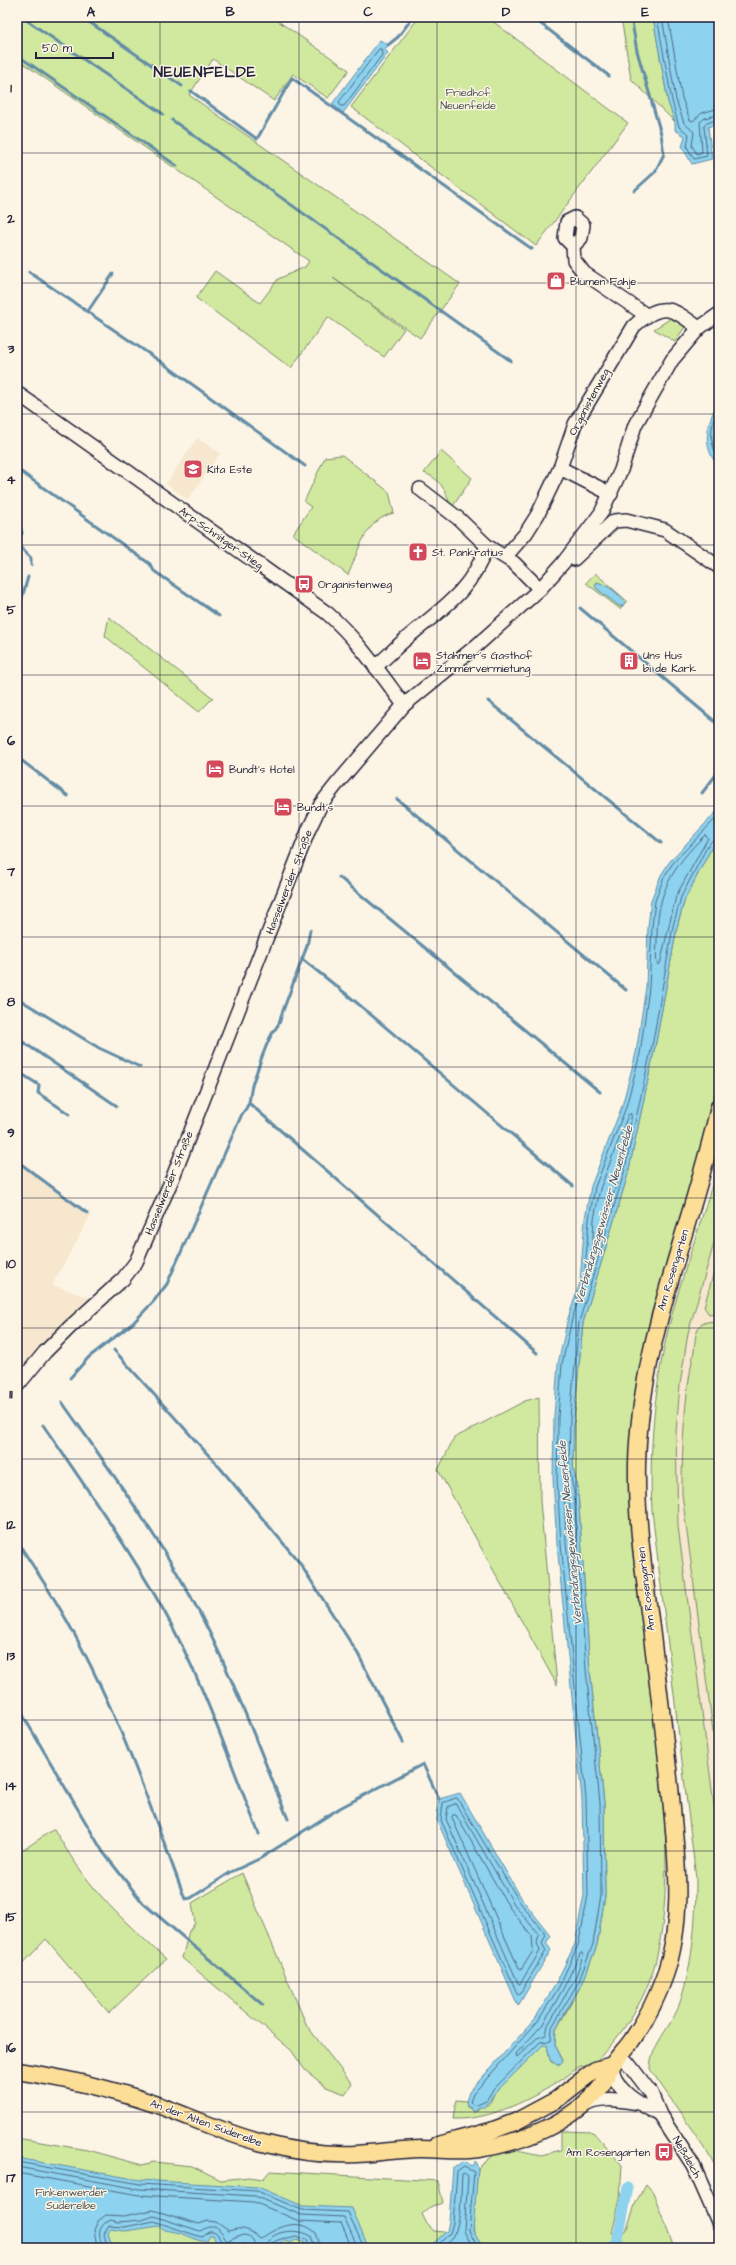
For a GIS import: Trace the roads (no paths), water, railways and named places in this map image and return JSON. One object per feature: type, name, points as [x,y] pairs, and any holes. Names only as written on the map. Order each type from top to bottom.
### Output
[{"type":"main road","name":"Am Rosengarten","points":[[616,2060],[644,2021],[660,1989],[672,1948],[677,1902],[677,1863],[667,1760],[641,1549],[637,1463],[640,1418],[646,1371],[656,1324],[702,1174],[719,1107]]},
{"type":"main road","name":"An der Alten Süderelbe","points":[[17,2071],[83,2082],[154,2104],[241,2137],[286,2149],[339,2154],[422,2149],[449,2152],[474,2150],[499,2145],[543,2129],[578,2109],[601,2087],[616,2060]]},
{"type":"main road","name":"An der Alten Süderelbe","points":[[422,2149],[486,2133],[515,2122],[556,2100],[595,2070],[616,2060]]},
{"type":"street","points":[[573,246],[574,260],[584,273],[646,315]]},
{"type":"street","name":"Organistenweg","points":[[506,556],[538,514],[560,468],[576,424],[588,400],[634,326],[646,315],[665,309],[676,311],[699,328]]},
{"type":"street","name":"Hasselwerder Straße","points":[[17,1386],[45,1352],[123,1279],[136,1262],[173,1177],[310,829],[322,804],[404,705],[475,647],[540,588],[563,563],[601,513],[611,494],[635,426],[653,390],[672,360],[699,328],[719,314]]},
{"type":"street","name":"Arp-Schnitger-Stieg","points":[[17,393],[316,604],[344,628],[404,705]]},
{"type":"street","points":[[560,468],[611,494]]},
{"type":"street","points":[[420,490],[459,519],[487,546],[506,556],[524,571],[540,588]]},
{"type":"street","points":[[563,563],[576,559],[614,521],[626,520],[665,530],[719,567]]},
{"type":"street","points":[[375,667],[406,638],[454,600],[467,586],[482,560],[487,546]]},
{"type":"street","name":"Neßdeich","points":[[660,2115],[639,2103],[618,2084],[614,2075],[616,2060],[628,2063],[651,2092],[660,2115],[693,2165],[719,2224]]},
{"type":"street","points":[[578,2109],[591,2102],[602,2100],[639,2103]]},
{"type":"water","points":[[653,17],[719,17],[719,123],[708,127],[712,159],[692,164],[682,147],[685,136],[675,130],[675,122],[668,102]]},
{"type":"water","points":[[380,40],[388,45],[385,50],[388,53],[343,113],[332,104]]},
{"type":"water","points":[[719,401],[719,467],[713,459],[710,451],[707,435],[711,418]]},
{"type":"water","points":[[597,582],[613,590],[620,596],[625,602],[623,606],[619,606],[597,589],[595,586]]},
{"type":"water","name":"Verbindungsgewässer Neuenfelde","points":[[719,809],[719,839],[712,847],[685,899],[677,927],[656,1042],[628,1174],[583,1323],[574,1418],[573,1466],[578,1492],[590,1670],[604,1803],[605,1896],[597,1945],[583,1982],[556,2028],[555,2045],[563,2061],[557,2065],[550,2060],[547,2045],[543,2045],[494,2094],[484,2109],[482,2106],[473,2113],[470,2107],[467,2107],[466,2101],[469,2092],[535,2019],[555,1985],[575,1944],[584,1895],[582,1799],[557,1544],[553,1479],[554,1417],[558,1364],[568,1318],[580,1283],[585,1218],[591,1186],[622,1106],[636,1053],[646,987],[648,927],[651,900],[661,875],[670,861]]},
{"type":"water","points":[[460,1793],[522,1899],[551,1936],[546,1943],[551,1950],[518,2006],[437,1820],[439,1799]]},
{"type":"water","name":"Finkenwerder Süderelbe","points":[[17,2158],[140,2180],[258,2187],[303,2206],[352,2208],[368,2248],[306,2248],[305,2243],[296,2240],[290,2243],[284,2241],[272,2248],[247,2248],[245,2244],[238,2244],[236,2248],[219,2248],[213,2236],[210,2236],[207,2241],[200,2241],[181,2233],[165,2230],[159,2226],[125,2231],[111,2229],[108,2233],[110,2240],[117,2248],[17,2248]]},
{"type":"water","points":[[475,2161],[478,2168],[473,2231],[483,2248],[428,2248],[447,2231],[453,2167],[458,2166],[463,2162],[472,2166]]},
{"type":"waterway","points":[[22,17],[163,114]]},
{"type":"waterway","points":[[82,17],[182,86]]},
{"type":"waterway","points":[[388,45],[398,37],[413,17]]},
{"type":"waterway","points":[[532,17],[609,76]]},
{"type":"waterway","points":[[631,17],[637,51],[661,134],[664,154],[655,172],[634,191]]},
{"type":"waterway","points":[[17,55],[177,166]]},
{"type":"waterway","points":[[191,91],[257,139],[292,78],[532,249]]},
{"type":"waterway","points":[[172,120],[511,361]]},
{"type":"waterway","points":[[29,272],[164,364],[305,466]]},
{"type":"waterway","points":[[88,311],[113,274]]},
{"type":"waterway","points":[[17,469],[150,564],[154,571],[219,616]]},
{"type":"waterway","points":[[17,515],[22,533],[17,542]]},
{"type":"waterway","points":[[17,544],[31,558],[31,565]]},
{"type":"waterway","points":[[17,615],[28,577]]},
{"type":"waterway","points":[[580,608],[719,725]]},
{"type":"waterway","points":[[488,701],[661,843]]},
{"type":"waterway","points":[[17,757],[68,796]]},
{"type":"waterway","points":[[702,793],[719,771]]},
{"type":"waterway","points":[[397,799],[626,990]]},
{"type":"waterway","points":[[339,877],[600,1092]]},
{"type":"waterway","points":[[70,1378],[89,1357],[133,1323],[153,1302],[167,1284],[242,1114],[248,1106],[253,1082],[267,1044],[280,1021],[307,946],[310,930]]},
{"type":"waterway","points":[[302,959],[350,997],[573,1186]]},
{"type":"waterway","points":[[17,998],[99,1048],[140,1067]]},
{"type":"waterway","points":[[17,1038],[117,1106]]},
{"type":"waterway","points":[[17,1071],[39,1085],[38,1093],[69,1114]]},
{"type":"waterway","points":[[250,1104],[537,1353]]},
{"type":"waterway","points":[[17,1161],[87,1213]]},
{"type":"waterway","points":[[114,1350],[221,1469],[299,1562],[358,1654],[403,1742]]},
{"type":"waterway","points":[[62,1402],[145,1522],[191,1597],[218,1650],[288,1819]]},
{"type":"waterway","points":[[43,1425],[121,1540],[164,1611],[191,1665],[215,1721],[259,1834]]},
{"type":"waterway","points":[[17,1541],[59,1607],[113,1713],[185,1899],[191,1898],[231,1872],[261,1858],[340,1808],[423,1764],[439,1799]]},
{"type":"waterway","points":[[17,1702],[25,1719],[103,1852],[143,1903],[263,2005]]},
{"type":"waterway","points":[[613,2248],[617,2243],[628,2188]]},
{"type":"place","name":"Blumen Fahje","points":[[556,281]]},
{"type":"place","name":"Kita Este","points":[[193,469]]},
{"type":"place","name":"St. Pankratius","points":[[418,552]]},
{"type":"place","name":"Organistenweg","points":[[304,584]]},
{"type":"place","name":"Stahmer's Gasthof Zimmervermietung","points":[[422,661]]},
{"type":"place","name":"Uns Hus bi de Kark","points":[[629,661]]},
{"type":"place","name":"Bundt's Hotel","points":[[215,769]]},
{"type":"place","name":"Bundt's","points":[[283,807]]},
{"type":"place","name":"Am Rosengarten","points":[[664,2152]]},
{"type":"district","name":"NEUENFELDE","points":[[205,72]]},
{"type":"park label","name":"Friedhof Neuenfelde","points":[[468,98]]}]
